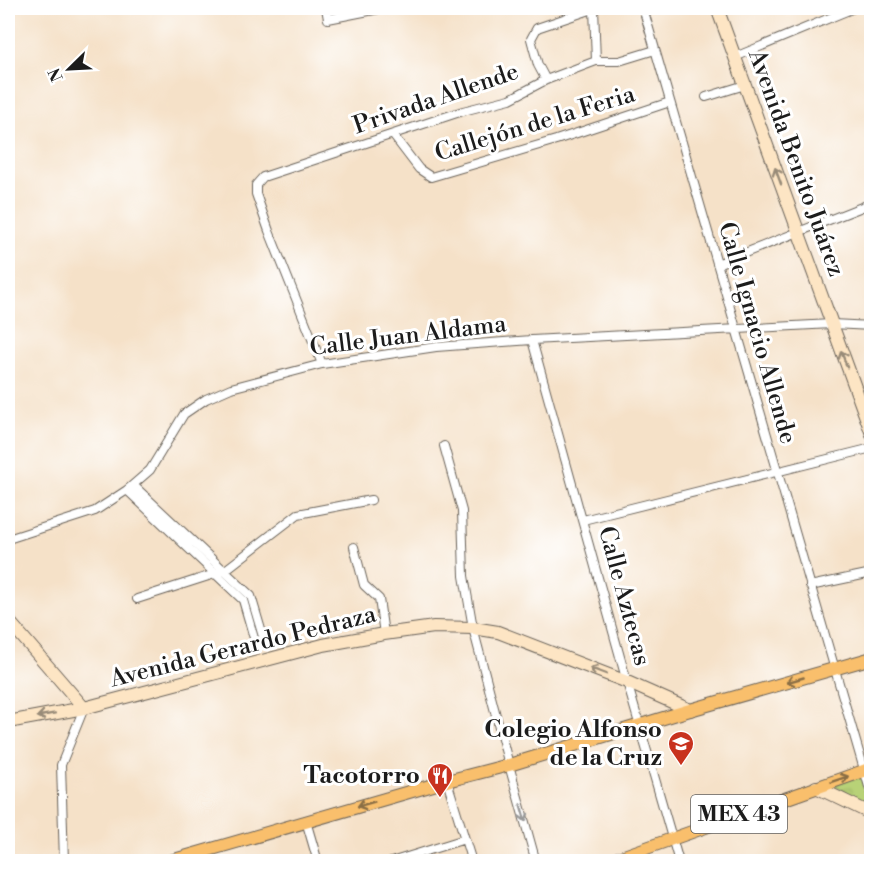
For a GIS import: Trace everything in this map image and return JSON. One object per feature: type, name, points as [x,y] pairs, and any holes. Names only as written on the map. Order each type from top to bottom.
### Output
[{"type":"main road","points":[[167,861],[509,765],[872,658]]},
{"type":"main road","name":"MEX 43","points":[[607,861],[868,769]]},
{"type":"street","points":[[326,8],[328,19],[384,8]]},
{"type":"street","points":[[546,80],[538,65],[531,39],[537,28],[595,8],[596,61]]},
{"type":"street","name":"Calle Ignacio Allende","points":[[643,8],[834,669],[868,769],[872,797]]},
{"type":"street","name":"Avenida Benito Juárez","points":[[717,8],[872,434]]},
{"type":"street","points":[[735,57],[854,8]]},
{"type":"street","name":"Privada Allende","points":[[322,364],[256,194],[256,185],[263,177],[463,111],[510,99],[546,80],[596,61],[620,61],[656,50]]},
{"type":"street","points":[[706,97],[745,85]]},
{"type":"street","name":"Callejón de la Feria","points":[[393,135],[419,169],[431,177],[556,140],[670,102]]},
{"type":"street","points":[[717,264],[872,203]]},
{"type":"street","name":"Calle Juan Aldama","points":[[8,539],[95,511],[130,487],[150,470],[184,414],[206,399],[231,388],[322,364],[436,347],[532,340],[831,324],[872,326]]},
{"type":"street","name":"Calle Aztecas","points":[[532,340],[679,861]]},
{"type":"street","points":[[444,446],[462,511],[464,576],[473,628],[536,861]]},
{"type":"street","points":[[583,520],[872,448]]},
{"type":"street","points":[[130,487],[251,596],[263,643],[256,645],[243,600],[130,487]]},
{"type":"street","points":[[137,599],[224,571],[298,514],[370,500]]},
{"type":"street","points":[[354,547],[364,585],[379,599],[384,634]]},
{"type":"street","points":[[810,586],[872,573]]},
{"type":"street","points":[[8,620],[84,708],[61,765],[64,861]]},
{"type":"street","name":"Avenida Gerardo Pedraza","points":[[8,722],[84,708],[323,645],[434,627],[473,628],[498,632],[627,682],[690,710]]},
{"type":"street","points":[[447,781],[472,861]]},
{"type":"street","points":[[816,787],[872,814]]},
{"type":"street","points":[[306,821],[318,861]]},
{"type":"street","points":[[391,861],[465,839]]},
{"type":"green space","points":[[862,775],[871,803],[870,808],[832,784]]},
{"type":"place","name":"Colegio Alfonso de la Cruz","points":[[681,767]]},
{"type":"place","name":"Tacotorro","points":[[440,799]]}]
